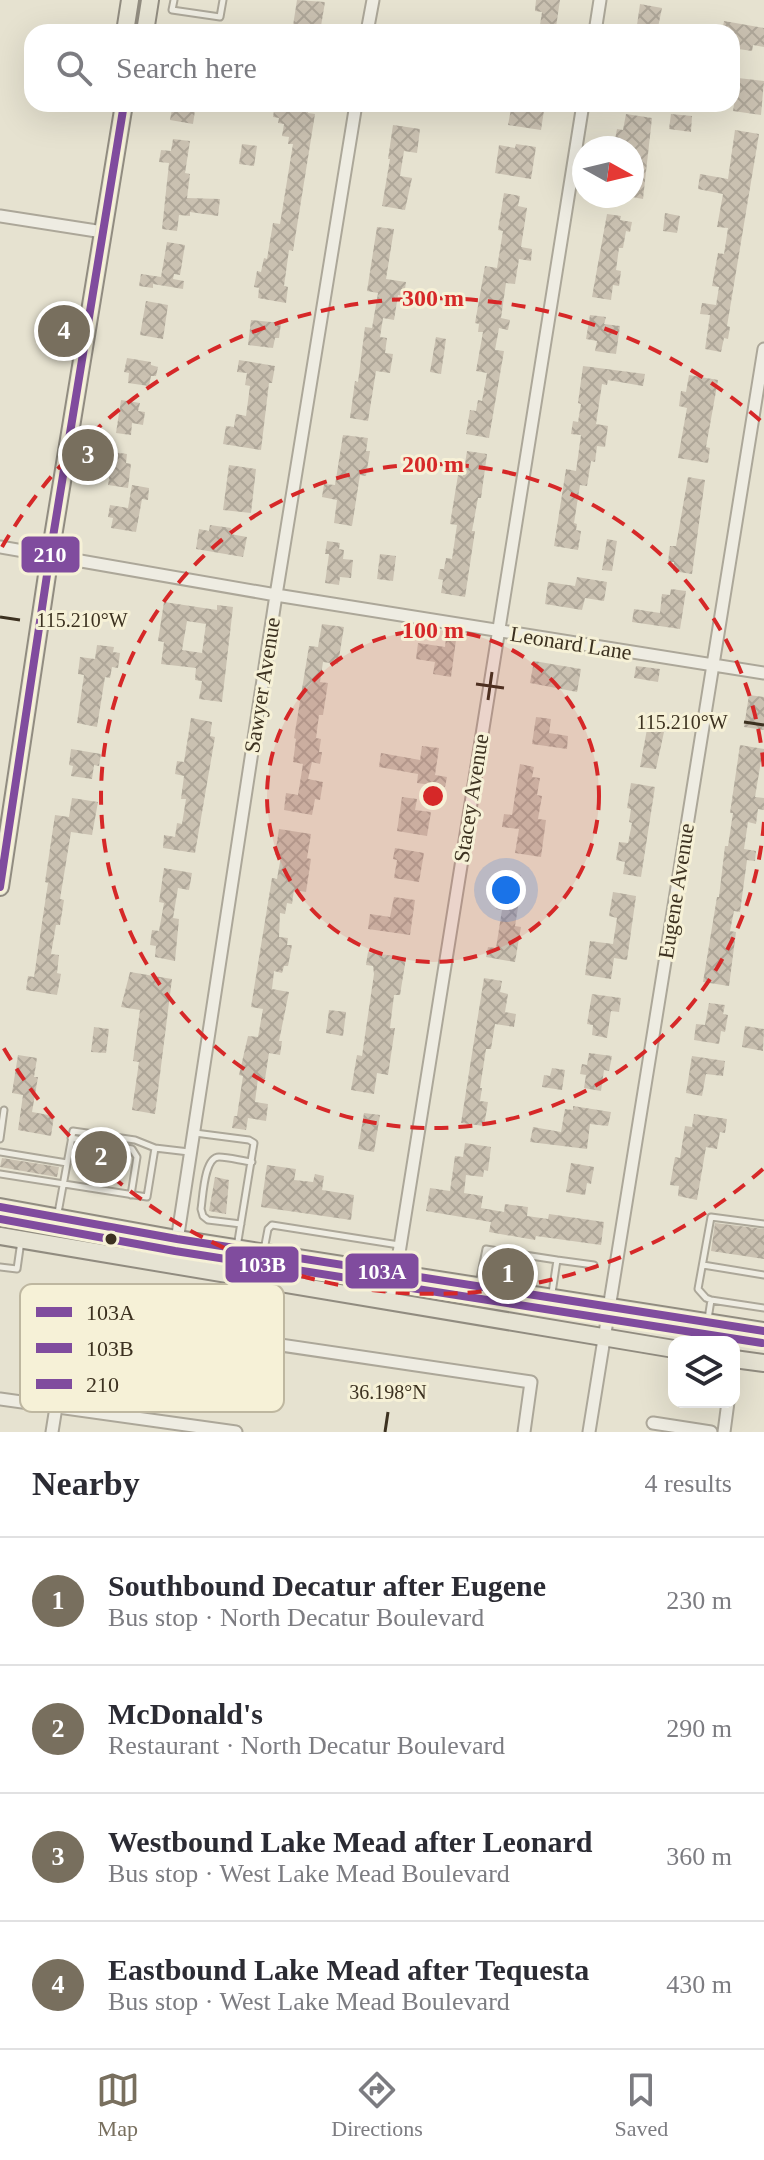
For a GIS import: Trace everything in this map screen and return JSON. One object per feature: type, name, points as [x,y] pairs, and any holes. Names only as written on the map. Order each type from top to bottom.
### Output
[{"type":"main road","points":[[126,24],[130,0]]},
{"type":"main road","points":[[146,24],[150,0]]},
{"type":"main road","points":[[0,887],[50,555],[123,112]]},
{"type":"main road","points":[[0,1207],[177,1239],[764,1331]]},
{"type":"main road","points":[[0,1236],[276,1284]]},
{"type":"main road","points":[[284,1285],[668,1348]]},
{"type":"main road","points":[[740,1361],[764,1363]]},
{"type":"street","points":[[368,24],[373,0]]},
{"type":"street","points":[[596,24],[600,0]]},
{"type":"street","name":"Sawyer Avenue","points":[[173,1267],[276,595],[355,112]]},
{"type":"street","name":"Stacey Avenue","points":[[391,1303],[582,112]]},
{"type":"street","points":[[0,216],[103,232]]},
{"type":"street","name":"Eugene Avenue","points":[[589,1432],[764,349]]},
{"type":"street","name":"Leonard Lane","points":[[0,547],[276,595],[764,673]]},
{"type":"street","points":[[284,1345],[531,1382],[524,1432]]},
{"type":"street","points":[[0,1399],[20,1402]]},
{"type":"street","points":[[724,1432],[727,1408]]},
{"type":"street","points":[[52,1432],[54,1412]]},
{"type":"street","points":[[82,1412],[236,1432]]},
{"type":"street","points":[[653,1423],[711,1432]]},
{"type":"lane","points":[[174,0],[172,10],[220,17],[223,0]]},
{"type":"lane","points":[[0,1139],[4,1110]]},
{"type":"lane","points":[[58,1218],[73,1131],[135,1140],[155,1148],[190,1153]]},
{"type":"lane","points":[[193,1133],[249,1140],[254,1147],[237,1248]]},
{"type":"lane","points":[[71,1138],[132,1149],[137,1157],[131,1195]]},
{"type":"lane","points":[[0,1174],[11,1172],[63,1184],[147,1197],[155,1148]]},
{"type":"lane","points":[[0,1152],[47,1163],[67,1163]]},
{"type":"lane","points":[[241,1224],[208,1220],[203,1216],[201,1209],[208,1165],[212,1158],[218,1157],[252,1162]]},
{"type":"lane","points":[[764,1224],[711,1217],[698,1289],[711,1300],[764,1308]]},
{"type":"lane","points":[[264,1253],[268,1229],[272,1225],[399,1245]]},
{"type":"lane","points":[[0,1267],[17,1269],[21,1240]]},
{"type":"lane","points":[[479,1287],[486,1249],[594,1265]]},
{"type":"lane","points":[[551,1298],[557,1260]]},
{"type":"lane","points":[[703,1265],[764,1275]]},
{"type":"lane","points":[[708,1323],[711,1300]]},
{"type":"building","points":[[297,0],[325,2],[321,24],[293,24]]},
{"type":"building","points":[[536,0],[560,0],[556,24],[540,24],[542,12],[535,11]]},
{"type":"building","points":[[640,4],[662,8],[659,24],[637,24]]},
{"type":"building","points":[[724,21],[764,28],[764,47],[753,45],[752,51],[740,49],[740,24],[723,24]]},
{"type":"building","points":[[740,78],[764,81],[761,115],[740,112]]},
{"type":"building","points":[[172,112],[195,112],[193,124],[170,120]]},
{"type":"building","points":[[274,112],[315,114],[293,251],[289,250],[284,286],[288,287],[286,303],[258,298],[259,288],[254,287],[257,271],[261,272],[264,258],[267,259],[273,223],[280,224],[293,144],[288,144],[289,137],[282,136],[284,124],[273,117]]},
{"type":"building","points":[[510,112],[544,112],[541,130],[508,125]]},
{"type":"building","points":[[626,114],[652,118],[644,190],[644,136],[616,136],[617,129],[623,130]]},
{"type":"building","points":[[671,114],[692,116],[691,132],[669,129]]},
{"type":"building","points":[[393,125],[420,129],[417,153],[404,151],[400,176],[412,178],[405,210],[382,206]]},
{"type":"building","points":[[735,130],[759,134],[727,326],[730,327],[728,339],[724,338],[721,352],[705,349],[710,315],[700,314],[702,303],[716,305],[719,287],[712,286],[718,253],[724,254],[728,228],[717,227],[723,194],[698,189],[700,174],[728,179]]},
{"type":"building","points":[[173,139],[190,141],[185,173],[190,174],[187,198],[220,199],[218,216],[190,212],[190,216],[179,215],[177,231],[162,229],[169,163],[159,162],[161,150],[171,151]]},
{"type":"building","points":[[242,144],[257,146],[254,166],[239,164]]},
{"type":"building","points":[[516,144],[536,147],[531,179],[495,173],[499,145],[515,148]]},
{"type":"building","points":[[504,193],[520,196],[518,206],[527,208],[521,247],[532,249],[531,261],[519,259],[515,284],[506,283],[501,318],[510,320],[508,330],[499,328],[495,350],[504,351],[489,438],[466,434],[470,410],[476,411],[478,400],[482,401],[487,373],[476,371],[483,332],[478,332],[479,324],[475,323],[485,266],[497,268],[503,231],[498,230]]},
{"type":"building","points":[[665,213],[680,216],[677,233],[663,231]]},
{"type":"building","points":[[607,214],[632,222],[630,232],[626,231],[623,248],[619,248],[616,270],[621,271],[619,286],[613,285],[611,300],[592,297]]},
{"type":"building","points":[[377,227],[394,229],[386,279],[406,282],[404,296],[398,295],[394,320],[383,318],[380,337],[387,338],[385,353],[393,354],[390,373],[376,371],[368,421],[350,418],[365,327],[372,328],[378,293],[367,291]]},
{"type":"building","points":[[167,242],[185,245],[180,275],[174,274],[173,279],[184,281],[183,289],[153,284],[153,288],[139,286],[141,274],[161,277]]},
{"type":"building","points":[[146,301],[168,305],[163,339],[140,335]]},
{"type":"building","points":[[590,315],[606,317],[604,324],[620,326],[616,354],[595,351],[597,341],[586,339]]},
{"type":"building","points":[[251,320],[281,323],[279,338],[275,338],[273,348],[248,345]]},
{"type":"building","points":[[436,337],[446,339],[441,374],[430,372]]},
{"type":"building","points":[[127,358],[151,362],[151,365],[158,367],[156,376],[151,376],[149,386],[128,383],[129,373],[124,372]]},
{"type":"building","points":[[239,360],[275,366],[272,383],[269,383],[261,450],[223,444],[226,426],[234,427],[236,414],[246,416],[250,386],[245,385],[247,373],[237,372]]},
{"type":"building","points":[[583,366],[645,374],[643,386],[608,380],[607,385],[602,384],[596,424],[608,426],[605,447],[597,446],[587,486],[580,485],[574,523],[577,524],[576,530],[581,531],[578,550],[554,546],[566,469],[576,471],[581,435],[571,434],[573,421],[578,422]]},
{"type":"building","points":[[689,375],[718,380],[706,447],[710,448],[708,463],[678,458],[687,408],[679,406],[681,391],[686,392]]},
{"type":"building","points":[[121,400],[140,403],[138,411],[145,412],[143,425],[132,423],[131,435],[116,433]]},
{"type":"building","points":[[343,435],[368,438],[366,451],[370,451],[366,476],[360,475],[352,526],[334,523],[337,500],[322,497],[324,484],[335,485]]},
{"type":"building","points":[[467,451],[487,454],[481,498],[478,498],[472,531],[475,531],[465,597],[441,593],[443,580],[438,579],[446,558],[452,559],[457,525],[450,524],[458,475],[463,476]]},
{"type":"building","points":[[113,452],[127,454],[126,463],[131,464],[128,488],[108,485]]},
{"type":"building","points":[[229,465],[256,469],[251,513],[223,510]]},
{"type":"building","points":[[688,477],[705,480],[692,574],[673,571],[674,562],[668,562],[670,546],[676,546]]},
{"type":"building","points":[[132,485],[149,488],[148,500],[142,499],[136,532],[111,528],[113,518],[108,517],[110,505],[128,508]]},
{"type":"building","points":[[210,525],[231,528],[230,534],[247,537],[243,557],[196,549],[199,529],[209,531]]},
{"type":"building","points":[[607,539],[617,541],[612,571],[602,570]]},
{"type":"building","points":[[327,541],[340,543],[339,549],[344,550],[343,559],[353,560],[351,578],[340,577],[339,585],[325,583],[329,554],[325,554]]},
{"type":"building","points":[[380,554],[396,556],[393,581],[377,579]]},
{"type":"building","points":[[577,577],[607,582],[604,601],[585,598],[582,610],[545,604],[548,582],[575,586]]},
{"type":"building","points":[[671,589],[686,591],[680,629],[632,622],[634,609],[660,613],[662,594],[670,595]]},
{"type":"building","points":[[164,602],[217,610],[217,605],[233,607],[222,702],[199,699],[202,681],[195,680],[196,668],[161,664],[164,642],[158,641]],"holes":[[[187,621],[206,624],[202,653],[182,650]]]},
{"type":"building","points":[[322,624],[344,627],[338,664],[323,662],[320,682],[328,683],[316,738],[321,739],[319,752],[322,752],[320,764],[312,762],[308,779],[323,782],[320,800],[315,799],[312,815],[284,810],[286,793],[298,795],[303,764],[293,762],[294,738],[309,646],[318,647]]},
{"type":"building","points":[[446,638],[456,640],[451,677],[433,674],[435,662],[416,659],[418,643],[445,647]]},
{"type":"building","points":[[97,645],[114,647],[113,652],[120,653],[118,668],[112,667],[110,678],[105,677],[97,727],[77,723],[84,675],[78,674],[80,657],[95,659]]},
{"type":"building","points":[[534,661],[581,669],[577,692],[530,683]]},
{"type":"building","points":[[636,666],[660,669],[658,682],[634,678]]},
{"type":"building","points":[[749,695],[764,697],[764,730],[744,727]]},
{"type":"building","points":[[536,717],[551,719],[549,733],[568,736],[567,749],[532,744]]},
{"type":"building","points":[[191,718],[212,722],[210,736],[215,737],[195,853],[163,848],[164,835],[175,837],[177,823],[182,824],[186,799],[181,799],[184,776],[175,774],[177,761],[184,762]]},
{"type":"building","points":[[647,729],[664,732],[656,769],[640,767]]},
{"type":"building","points":[[740,745],[764,749],[755,797],[764,798],[764,810],[758,809],[756,824],[748,822],[744,849],[756,851],[755,861],[747,860],[740,912],[734,911],[730,931],[736,932],[729,986],[703,982],[725,846],[728,846]]},
{"type":"building","points":[[422,746],[439,748],[435,775],[447,777],[445,787],[417,783],[418,774],[379,767],[381,753],[420,760]]},
{"type":"building","points":[[71,749],[101,754],[99,766],[94,765],[92,779],[71,776]]},
{"type":"building","points":[[520,764],[534,767],[532,777],[540,778],[537,795],[542,796],[538,819],[546,820],[541,857],[515,853],[519,829],[502,827],[504,814],[512,815]]},
{"type":"building","points":[[631,783],[655,787],[641,877],[623,874],[625,862],[616,860],[619,842],[628,843],[632,823],[629,822],[631,809],[627,808]]},
{"type":"building","points":[[402,797],[417,799],[415,810],[431,812],[427,836],[397,831]]},
{"type":"building","points":[[72,798],[98,802],[92,835],[71,832],[60,899],[64,900],[60,925],[56,925],[51,954],[59,955],[57,973],[61,974],[57,995],[26,990],[28,976],[34,977],[55,815],[69,817]]},
{"type":"building","points":[[279,829],[311,834],[307,858],[311,859],[306,892],[294,890],[292,904],[287,903],[285,914],[280,913],[279,937],[288,938],[287,945],[292,945],[288,966],[284,966],[282,973],[274,971],[272,989],[289,992],[279,1041],[282,1041],[280,1055],[269,1053],[265,1079],[258,1078],[255,1102],[268,1104],[266,1121],[248,1118],[246,1130],[232,1128],[234,1116],[237,1116],[243,1076],[239,1075],[248,1036],[258,1037],[263,1009],[251,1007],[272,878],[277,879],[281,856],[275,855]]},
{"type":"building","points":[[395,848],[424,853],[419,882],[394,878]]},
{"type":"building","points":[[164,868],[192,873],[189,890],[178,888],[173,918],[179,919],[175,961],[155,957],[156,946],[150,945],[152,930],[159,931],[164,903],[159,902]]},
{"type":"building","points":[[502,872],[521,875],[515,926],[521,927],[515,962],[486,957],[488,947],[496,948],[502,910],[496,909]]},
{"type":"building","points":[[613,892],[636,896],[627,960],[614,958],[611,979],[585,975],[590,941],[613,944],[617,918],[609,916]]},
{"type":"building","points":[[394,897],[415,900],[410,935],[368,929],[370,914],[390,917]]},
{"type":"building","points":[[368,952],[406,958],[400,995],[394,995],[390,1028],[395,1028],[388,1075],[377,1073],[374,1094],[351,1090],[357,1055],[362,1056],[374,974],[373,966],[366,965]]},
{"type":"building","points":[[130,972],[172,979],[155,1114],[132,1110],[139,1062],[133,1061],[140,1010],[121,1007]]},
{"type":"building","points":[[484,978],[502,981],[500,992],[508,994],[505,1012],[516,1014],[514,1027],[495,1024],[491,1049],[486,1049],[480,1088],[480,1101],[488,1102],[484,1126],[461,1123]]},
{"type":"building","points":[[592,994],[621,998],[619,1012],[611,1011],[607,1038],[592,1035],[593,1025],[587,1024]]},
{"type":"building","points":[[709,1003],[725,1005],[723,1014],[728,1015],[719,1044],[694,1040],[696,1024],[705,1025]]},
{"type":"building","points":[[329,1010],[346,1012],[343,1036],[326,1033]]},
{"type":"building","points":[[745,1026],[764,1029],[763,1051],[742,1047]]},
{"type":"building","points":[[94,1027],[109,1029],[106,1053],[91,1052]]},
{"type":"building","points":[[589,1053],[612,1056],[609,1071],[604,1070],[601,1091],[584,1088],[586,1075],[580,1074],[582,1064],[587,1065]]},
{"type":"building","points":[[18,1055],[37,1058],[34,1077],[38,1077],[32,1112],[54,1116],[51,1136],[18,1130],[23,1095],[12,1093]]},
{"type":"building","points":[[692,1056],[725,1061],[723,1076],[706,1074],[702,1096],[686,1093]]},
{"type":"building","points":[[552,1068],[565,1070],[562,1090],[542,1087],[544,1075],[550,1076]]},
{"type":"building","points":[[573,1106],[611,1112],[608,1126],[590,1124],[587,1149],[530,1142],[533,1127],[561,1132],[565,1109],[573,1110]]},
{"type":"building","points":[[364,1113],[380,1115],[374,1152],[358,1149]]},
{"type":"building","points":[[694,1114],[727,1119],[725,1133],[720,1132],[717,1149],[706,1147],[697,1200],[678,1196],[679,1186],[670,1185],[675,1157],[680,1158],[685,1126],[692,1127]]},
{"type":"building","points":[[465,1143],[491,1147],[488,1171],[484,1170],[483,1177],[466,1175],[464,1193],[483,1196],[481,1208],[504,1212],[505,1204],[528,1207],[527,1216],[548,1219],[549,1214],[604,1222],[601,1245],[536,1236],[535,1240],[489,1232],[491,1222],[426,1211],[430,1188],[450,1191],[455,1156],[463,1157]]},
{"type":"building","points":[[81,1145],[123,1153],[120,1171],[78,1164]]},
{"type":"building","points":[[2,1158],[59,1167],[57,1177],[0,1167]]},
{"type":"building","points":[[571,1163],[594,1167],[585,1195],[566,1192]]},
{"type":"building","points":[[267,1165],[296,1169],[294,1180],[313,1182],[315,1174],[324,1176],[322,1190],[354,1195],[351,1220],[261,1207]]},
{"type":"building","points":[[215,1177],[229,1180],[226,1214],[209,1211]]},
{"type":"building","points":[[715,1223],[764,1229],[764,1259],[711,1251]]},
{"type":"transit line","name":"210","points":[[0,887],[50,555],[123,112]]},
{"type":"transit line","name":"103A","points":[[0,1207],[177,1239],[764,1331]]},
{"type":"transit line","name":"103B","points":[[0,1219],[175,1251],[762,1343]]},
{"type":"place","name":"Eastbound Lake Mead after Tequesta","points":[[64,331]]},
{"type":"place","name":"Westbound Lake Mead after Leonard","points":[[88,455]]},
{"type":"place","name":"McDonald's","points":[[101,1157]]},
{"type":"place","name":"Southbound Decatur after Eugene","points":[[508,1274]]}]
